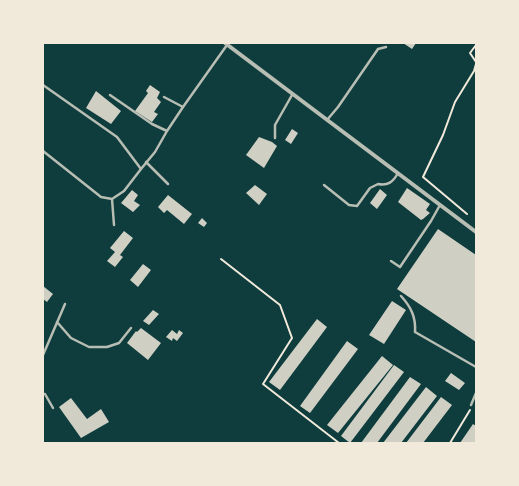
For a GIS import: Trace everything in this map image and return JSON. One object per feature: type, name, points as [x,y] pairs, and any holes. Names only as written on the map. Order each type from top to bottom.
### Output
[{"type":"street","points":[[226,44],[476,232]]},
{"type":"lane","points":[[43,151],[101,197],[112,199],[124,191],[155,152],[167,131],[226,44]]},
{"type":"lane","points":[[326,120],[338,107],[378,49],[386,47]]},
{"type":"lane","points":[[43,85],[117,137],[141,168]]},
{"type":"lane","points":[[110,95],[152,124],[167,131]]},
{"type":"lane","points":[[275,138],[275,125],[292,95]]},
{"type":"lane","points":[[164,97],[183,107]]},
{"type":"lane","points":[[146,162],[168,184]]},
{"type":"lane","points":[[324,185],[349,205],[357,206],[370,188],[378,184],[384,185],[394,181],[398,173]]},
{"type":"lane","points":[[112,199],[114,225]]},
{"type":"lane","points":[[391,261],[400,267],[432,221],[440,205]]},
{"type":"lane","points":[[401,296],[410,306],[416,321],[415,332],[476,367]]},
{"type":"lane","points":[[43,355],[65,304]]},
{"type":"lane","points":[[57,322],[71,338],[89,347],[107,347],[119,343],[131,328]]},
{"type":"lane","points":[[471,405],[476,393]]},
{"type":"lane","points":[[43,394],[45,394],[53,408]]},
{"type":"path","points":[[468,214],[423,177],[443,135],[455,102],[474,71],[476,63],[470,52],[476,45]]},
{"type":"path","points":[[221,259],[280,306],[292,338],[263,384],[339,443]]},
{"type":"path","points":[[450,443],[468,414],[471,405]]},
{"type":"building","points":[[403,43],[416,43],[412,49]]},
{"type":"building","points":[[150,85],[160,92],[157,98],[161,102],[154,112],[158,114],[152,122],[135,111],[148,93],[146,91]]},
{"type":"building","points":[[96,91],[121,111],[111,124],[86,108]]},
{"type":"building","points":[[292,129],[298,133],[291,144],[285,140]]},
{"type":"building","points":[[259,137],[272,142],[277,146],[264,168],[246,155]]},
{"type":"building","points":[[255,185],[267,194],[259,205],[246,193]]},
{"type":"building","points":[[407,188],[430,204],[426,210],[430,213],[421,220],[398,202]]},
{"type":"building","points":[[380,189],[387,195],[377,209],[370,203]]},
{"type":"building","points":[[132,190],[138,195],[134,201],[140,205],[133,212],[121,203]]},
{"type":"building","points":[[168,195],[192,214],[184,224],[167,210],[164,213],[158,207]]},
{"type":"building","points":[[202,218],[207,223],[204,227],[198,223]]},
{"type":"building","points":[[438,229],[476,255],[476,342],[397,289]]},
{"type":"building","points":[[124,231],[133,238],[120,255],[123,257],[115,267],[107,261],[115,252],[110,248]]},
{"type":"building","points":[[143,264],[151,270],[138,287],[130,280]]},
{"type":"building","points":[[43,286],[53,294],[47,302],[43,299]]},
{"type":"building","points":[[392,301],[406,310],[384,344],[369,335]]},
{"type":"building","points":[[153,310],[159,314],[149,325],[143,321]]},
{"type":"building","points":[[317,319],[327,327],[280,390],[269,382]]},
{"type":"building","points":[[141,328],[161,343],[148,360],[127,343],[136,331],[137,332]]},
{"type":"building","points":[[172,330],[177,334],[179,330],[183,333],[177,341],[173,338],[172,341],[166,337]]},
{"type":"building","points":[[347,341],[358,349],[310,413],[300,406]]},
{"type":"building","points":[[382,356],[393,365],[338,433],[327,425]]},
{"type":"building","points":[[394,365],[404,372],[350,443],[341,436]]},
{"type":"building","points":[[451,373],[465,383],[459,390],[445,381]]},
{"type":"building","points":[[410,377],[421,384],[377,443],[361,443]]},
{"type":"building","points":[[426,387],[437,396],[401,443],[383,443]]},
{"type":"building","points":[[441,397],[452,405],[423,443],[406,443]]},
{"type":"building","points":[[71,398],[87,419],[101,409],[109,422],[81,438],[59,407]]},
{"type":"building","points":[[473,424],[476,426],[476,443],[460,443]]}]
